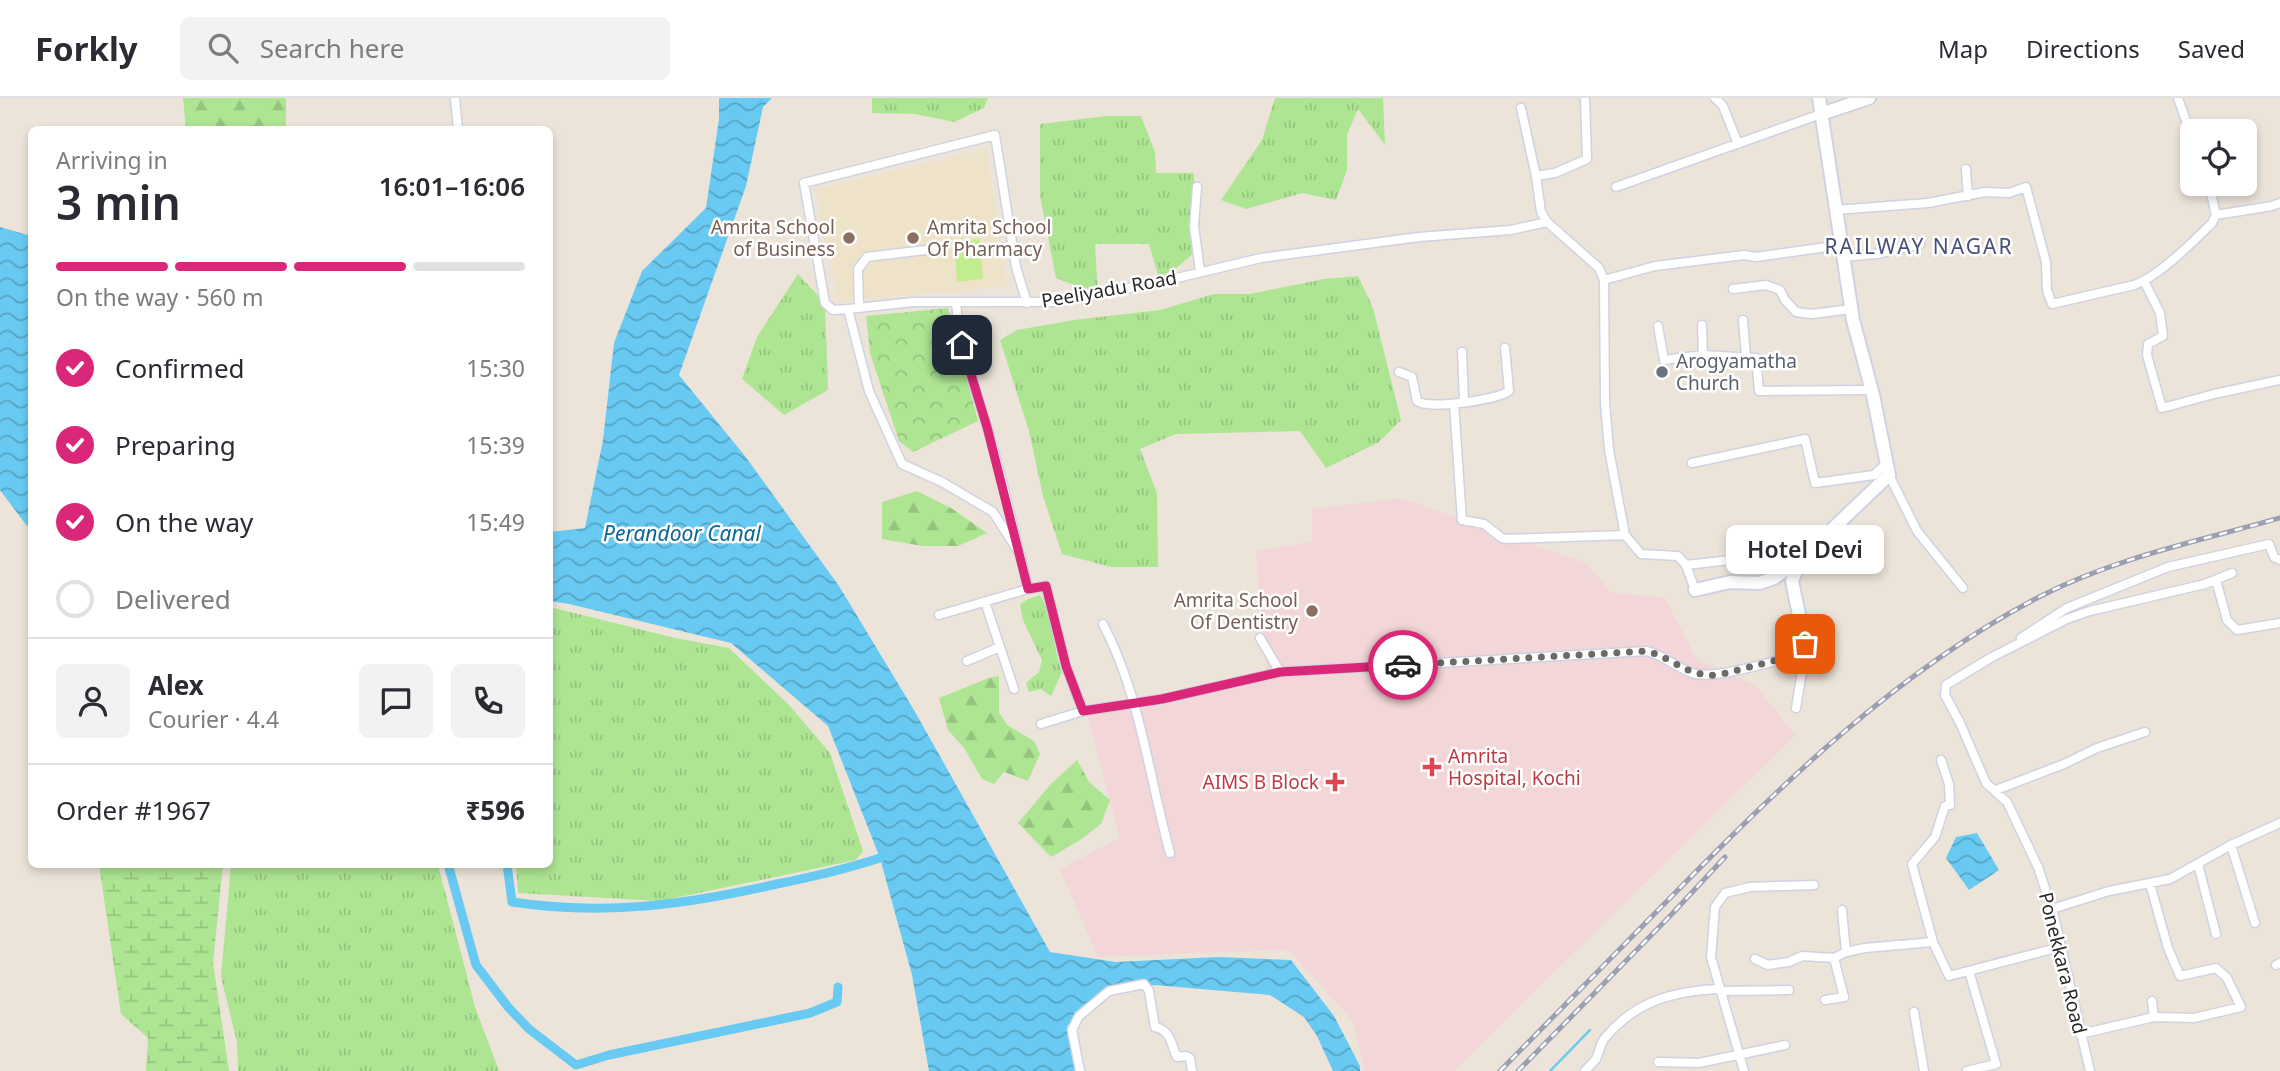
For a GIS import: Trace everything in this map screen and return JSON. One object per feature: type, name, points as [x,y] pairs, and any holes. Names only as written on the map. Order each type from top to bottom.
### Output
[{"type":"street","points":[[455,98],[458,126]]},
{"type":"street","points":[[1536,176],[1555,173],[1587,159],[1585,98]]},
{"type":"street","points":[[1715,98],[1723,106],[1738,144]]},
{"type":"street","points":[[1819,98],[1851,309],[1888,470],[1917,531],[1963,589]]},
{"type":"street","points":[[1616,187],[1869,98]]},
{"type":"street","points":[[2178,98],[2185,119]]},
{"type":"street","points":[[1521,108],[1541,212],[1547,222],[1599,268],[1604,279],[1605,403],[1609,450],[1625,535],[1641,554],[1678,556],[1686,565],[1695,590],[1730,582],[1759,583],[1774,578],[1801,559],[1888,470]]},
{"type":"street","points":[[1020,554],[993,512],[942,482],[902,464],[869,391],[848,309],[833,310],[825,303],[804,183],[995,135],[1016,267],[1027,303]]},
{"type":"street","points":[[1966,169],[1968,196]]},
{"type":"street","points":[[1198,187],[1194,226],[1200,271]]},
{"type":"street","points":[[1835,211],[1902,206],[1985,192],[2009,193],[2026,187],[2046,262],[2047,290],[2052,304],[2144,281],[2212,223],[2216,215],[2212,196]]},
{"type":"street","points":[[2216,215],[2280,203]]},
{"type":"street","name":"Peeliyadu Road","points":[[848,309],[913,302],[1057,302],[1261,258],[1419,237],[1511,230],[1547,222]]},
{"type":"street","points":[[1604,279],[1655,266],[1744,255],[1756,257],[1842,251],[1877,254],[1920,244]]},
{"type":"street","points":[[859,307],[858,269],[867,257],[942,248]]},
{"type":"street","points":[[2144,281],[2160,313],[2163,336],[2148,344],[2147,355],[2162,408],[2280,380]]},
{"type":"street","points":[[1733,289],[1766,285],[1780,290],[1796,312],[1812,314],[1851,309]]},
{"type":"street","points":[[956,302],[957,323],[968,368],[987,427],[1028,589]]},
{"type":"street","points":[[1743,320],[1746,358]]},
{"type":"street","points":[[1702,325],[1703,355]]},
{"type":"street","points":[[1658,326],[1664,360],[1703,355],[1756,358],[1759,391],[1871,390]]},
{"type":"street","points":[[1399,372],[1412,377],[1419,403],[1423,405],[1454,404],[1502,397],[1509,391],[1505,348]]},
{"type":"street","points":[[1462,352],[1464,401]]},
{"type":"street","points":[[1454,404],[1462,520],[1484,524],[1507,539],[1625,535]]},
{"type":"street","points":[[1692,463],[1805,439],[1815,483],[1874,475],[1888,470]]},
{"type":"street","points":[[1992,657],[2067,608],[2168,567],[2269,544],[2274,557],[2280,560]]},
{"type":"street","points":[[1686,565],[1794,553],[1801,559]]},
{"type":"street","points":[[1796,708],[1805,644],[1792,580],[1801,559]]},
{"type":"street","name":"Ponekkara Road","points":[[2090,1071],[2052,909],[2038,867],[2024,842],[2011,808],[1996,790],[1986,783],[1945,695],[1946,685],[1992,657],[2067,619],[2216,580],[2232,573]]},
{"type":"street","points":[[2216,580],[2227,620],[2237,630],[2280,623]]},
{"type":"street","points":[[939,615],[1046,586],[1066,666],[1083,711]]},
{"type":"street","points":[[985,602],[1014,689]]},
{"type":"street","points":[[1103,624],[1133,702],[1170,853]]},
{"type":"street","points":[[1260,638],[1280,672]]},
{"type":"street","points":[[967,661],[1000,647]]},
{"type":"street","points":[[1041,724],[1083,711],[1162,699],[1280,672],[1647,651],[1704,676],[1718,675],[1805,653]]},
{"type":"street","points":[[1996,790],[2064,764],[2097,748],[2145,732]]},
{"type":"street","points":[[1941,760],[1949,784],[1948,805],[1935,837],[1912,864],[1933,942],[1949,976],[2060,947]]},
{"type":"street","points":[[2052,909],[2109,891],[2170,879],[2231,845],[2280,823]]},
{"type":"street","points":[[2231,845],[2255,923]]},
{"type":"street","points":[[2198,864],[2216,934]]},
{"type":"street","points":[[2080,1034],[2154,1017],[2194,1018],[2241,1007],[2227,978],[2216,968],[2180,976],[2168,948],[2150,884]]},
{"type":"street","points":[[1744,1071],[1711,957],[1715,907],[1725,893],[1750,887],[1814,885]]},
{"type":"street","points":[[1842,910],[1846,952]]},
{"type":"street","points":[[1755,959],[1768,965],[1788,962],[1802,956],[1834,958],[1846,952],[1866,948],[1933,942]]},
{"type":"street","points":[[1825,1000],[1844,997],[1834,958]]},
{"type":"street","points":[[1967,1071],[1996,1064],[1969,971]]},
{"type":"street","points":[[1080,1071],[1072,1030],[1079,1016],[1109,991],[1144,984],[1149,991],[1155,1027],[1161,1028],[1170,1037],[1177,1056],[1190,1058],[1192,1071]]},
{"type":"street","points":[[1585,1071],[1595,1060],[1602,1041],[1635,1010],[1658,998],[1689,990],[1789,990]]},
{"type":"street","points":[[2152,1001],[2154,1017]]},
{"type":"street","points":[[1914,1012],[1924,1071]]},
{"type":"street","points":[[1658,1062],[1699,1063],[1785,1045]]},
{"type":"shaded area","name":"Amrita School Of Pharmacy","points":[[986,149],[1007,286],[839,301],[816,190]]},
{"type":"shaded area","name":"Amrita Hospital, Kochi","points":[[1401,498],[1586,563],[1611,592],[1665,598],[1697,660],[1756,686],[1795,735],[1454,1071],[1365,1071],[1353,1021],[1289,950],[1098,957],[1060,869],[1120,838],[1086,711],[1266,671],[1256,551],[1312,542],[1312,509]]},
{"type":"green space","points":[[183,98],[286,98],[286,126],[186,126]]},
{"type":"green space","points":[[872,98],[988,98],[984,108],[954,122],[915,114],[872,113]]},
{"type":"green space","points":[[1275,98],[1383,98],[1385,145],[1358,109],[1347,135],[1347,170],[1336,200],[1302,193],[1246,209],[1221,200],[1262,140]]},
{"type":"green space","points":[[1107,116],[1141,116],[1155,152],[1156,173],[1194,173],[1195,252],[1160,282],[1149,244],[1095,244],[1098,294],[1056,278],[1040,196],[1040,124]]},
{"type":"green space","points":[[980,239],[983,279],[957,282],[954,241]]},
{"type":"green space","points":[[798,274],[825,303],[828,390],[784,415],[742,379],[757,337]]},
{"type":"green space","points":[[1358,276],[1373,308],[1401,420],[1379,442],[1326,468],[1300,431],[1176,434],[1140,449],[1157,493],[1158,567],[1111,567],[1062,554],[1043,496],[1029,431],[1000,340],[1017,330],[1160,310],[1214,294],[1250,294],[1324,279]]},
{"type":"green space","points":[[948,308],[978,421],[913,452],[899,441],[870,353],[866,316]]},
{"type":"green space","points":[[917,491],[951,508],[987,533],[958,546],[923,546],[882,539],[882,502]]},
{"type":"green space","points":[[1040,595],[1051,623],[1062,672],[1051,696],[1041,689],[1029,692],[1026,683],[1039,672],[1042,660],[1023,620],[1020,604]]},
{"type":"green space","points":[[553,608],[675,638],[729,648],[789,705],[830,753],[863,851],[856,860],[660,901],[518,893],[516,868],[553,868]]},
{"type":"green space","points":[[999,676],[999,712],[1007,725],[1034,741],[1040,754],[1028,781],[1004,772],[994,784],[982,779],[964,748],[948,730],[939,698]]},
{"type":"green space","points":[[1077,760],[1089,782],[1110,800],[1101,824],[1051,857],[1018,823],[1050,785]]},
{"type":"green space","points":[[99,868],[223,868],[213,963],[229,1071],[146,1071],[148,1038],[121,1014]]},
{"type":"green space","points":[[231,868],[439,868],[475,1007],[499,1071],[238,1071],[237,1042],[221,977]]},
{"type":"water","name":"Perandoor Canal","points":[[719,98],[772,98],[763,107],[746,186],[679,375],[745,456],[839,586],[914,710],[1050,952],[1116,962],[1218,957],[1291,960],[1334,1016],[1360,1066],[1360,1071],[1333,1071],[1317,1036],[1304,1017],[1270,995],[1155,985],[1105,991],[1067,1026],[1078,1071],[929,1071],[912,975],[880,858],[828,726],[731,643],[553,601],[553,532],[585,528],[603,440],[614,343],[642,271],[706,208],[719,119]]},
{"type":"water","points":[[0,227],[28,235],[27,526],[0,490]]},
{"type":"water","points":[[1977,833],[1999,870],[1969,890],[1946,858],[1956,837]]},
{"type":"waterway","points":[[508,868],[512,902],[612,908],[710,898],[816,876],[880,858]]},
{"type":"waterway","points":[[449,868],[476,965],[508,1007],[529,1029],[576,1065],[609,1055],[810,1013],[837,1002],[838,987]]},
{"type":"waterway","points":[[1550,1071],[1590,1030]]},
{"type":"railway","points":[[1500,1071],[1755,813],[1843,732],[1937,659],[2039,597],[2097,571],[2157,551],[2280,518]]},
{"type":"railway","points":[[1518,1071],[1725,857]]},
{"type":"way so far","points":[[1403,665],[1647,651],[1704,676],[1718,675],[1805,653],[1805,644]]},
{"type":"place","name":"Amrita School of Business","points":[[849,238]]},
{"type":"place","name":"Amrita School Of Pharmacy","points":[[913,238]]},
{"type":"place","name":"Arogyamatha Church","points":[[1662,372]]},
{"type":"place","name":"Amrita School Of Dentistry","points":[[1312,611]]},
{"type":"place","name":"Hotel Devi","points":[[1805,644]]},
{"type":"place","name":"Amrita Hospital, Kochi","points":[[1432,767]]},
{"type":"place","name":"AIMS B Block","points":[[1335,782]]},
{"type":"district","name":"RAILWAY NAGAR","points":[[1919,246]]},
{"type":"route","points":[[962,345],[987,427],[1028,589],[1046,586],[1066,666],[1083,711],[1162,699],[1280,672],[1403,665]]}]
